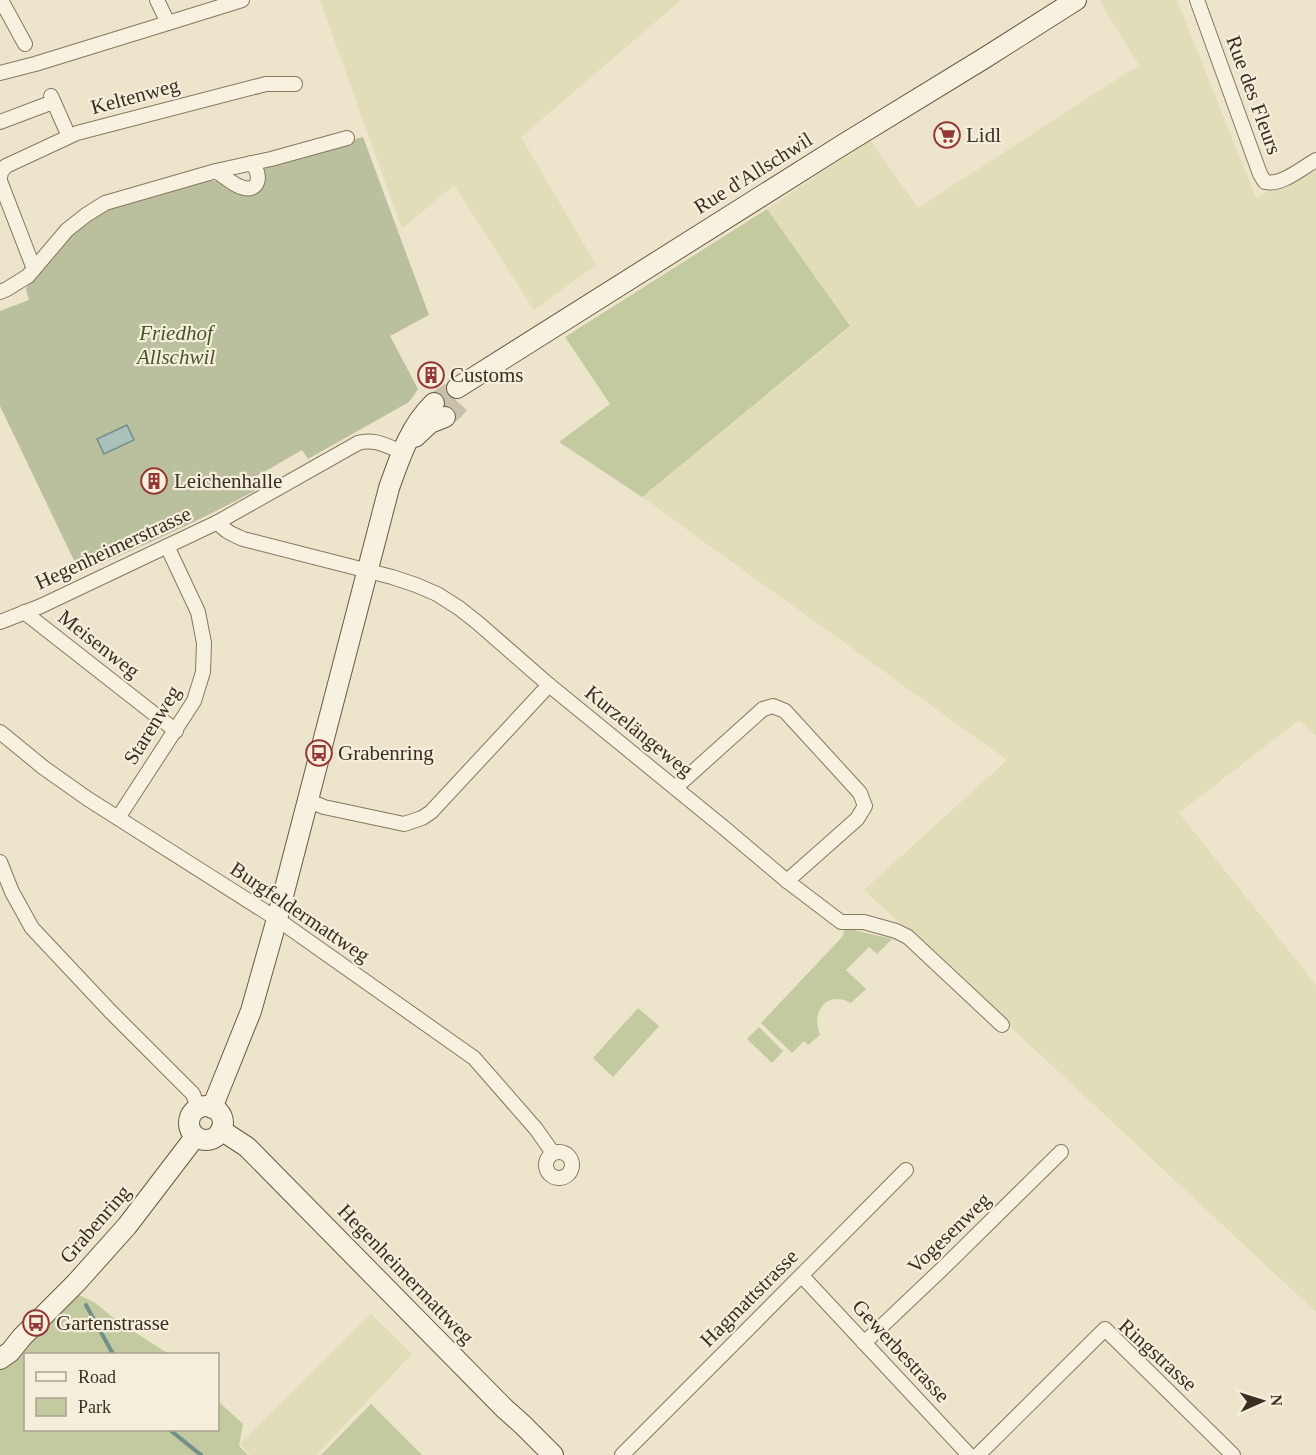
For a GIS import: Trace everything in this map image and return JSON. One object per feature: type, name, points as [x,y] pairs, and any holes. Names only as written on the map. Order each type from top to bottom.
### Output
[{"type":"main road","name":"Rue d'Allschwil","points":[[464,388],[1066,3]]},
{"type":"main road","points":[[205,1108],[251,1011],[389,488],[402,452],[416,424],[439,410]]},
{"type":"main road","points":[[205,1108],[216,1110],[222,1117],[222,1130],[210,1140],[195,1137],[189,1124],[191,1114],[205,1108]]},
{"type":"main road","name":"Hegenheimermattweg","points":[[222,1130],[247,1147],[553,1455]]},
{"type":"main road","name":"Grabenring","points":[[0,1359],[10,1352],[22,1336],[76,1283],[127,1226],[195,1137]]},
{"type":"main road","points":[[0,1341],[22,1336]]},
{"type":"street","points":[[1,0],[25,44]]},
{"type":"street","points":[[158,0],[168,23]]},
{"type":"street","points":[[0,73],[242,0]]},
{"type":"street","name":"Rue des Fleurs","points":[[1197,0],[1260,174],[1265,182],[1271,184],[1280,182],[1316,160]]},
{"type":"street","name":"Keltenweg","points":[[34,269],[0,180],[1,172],[6,166],[76,133],[266,84],[295,84]]},
{"type":"street","points":[[0,122],[52,99],[67,132]]},
{"type":"street","points":[[0,292],[28,276],[67,230],[105,203],[216,171],[347,138]]},
{"type":"street","points":[[216,171],[242,188],[248,188],[255,186],[258,181],[256,168],[251,164]]},
{"type":"street","name":"Hegenheimerstrasse","points":[[0,621],[41,606],[218,522],[366,440],[402,452]]},
{"type":"street","name":"Kurzelängeweg","points":[[218,522],[222,528],[243,539],[367,571],[416,585],[437,594],[465,613],[786,882],[841,922],[864,922],[896,931],[908,937],[1002,1025]]},
{"type":"street","name":"Starenweg","points":[[118,818],[194,701],[203,672],[204,643],[198,612],[167,546]]},
{"type":"street","name":"Meisenweg","points":[[24,612],[176,731]]},
{"type":"street","points":[[307,800],[324,807],[404,824],[422,818],[430,813],[549,685]]},
{"type":"street","points":[[675,788],[763,709],[773,706],[785,711],[861,793],[865,806],[857,819],[786,882]]},
{"type":"street","name":"Burgfeldermattweg","points":[[0,732],[44,768],[277,919],[474,1058],[536,1129],[553,1153]]},
{"type":"street","points":[[0,862],[12,892],[32,928],[205,1108]]},
{"type":"street","name":"Vogesenweg","points":[[864,1343],[1061,1152]]},
{"type":"street","name":"Hagmattstrasse","points":[[621,1455],[906,1170]]},
{"type":"street","name":"Gewerbestrasse","points":[[802,1276],[969,1455]]},
{"type":"street","name":"Ringstrasse","points":[[978,1455],[1105,1329],[1233,1455]]},
{"type":"shaded area","points":[[320,0],[681,0],[521,137],[596,265],[534,310],[454,185],[402,229]]},
{"type":"shaded area","points":[[1099,0],[1177,0],[1256,198],[1316,165],[1316,736],[1299,720],[1179,813],[1316,985],[1316,1312],[864,890],[1007,760],[642,497],[850,327],[767,209],[870,140],[918,208],[1139,65]]},
{"type":"shaded area","points":[[371,1314],[412,1354],[316,1455],[250,1455],[240,1444]]},
{"type":"green space","name":"Friedhof Allschwil","points":[[363,137],[429,315],[390,336],[418,389],[409,402],[308,459],[302,450],[252,479],[258,489],[236,501],[80,573],[0,406],[0,311],[29,300],[26,289],[29,282],[69,235],[102,211],[204,181],[220,181],[242,192],[263,174],[265,168],[270,164]]},
{"type":"green space","points":[[767,209],[850,326],[642,497],[559,442],[610,404],[565,337]]},
{"type":"green space","points":[[845,928],[892,939],[877,954],[869,947],[846,970],[866,989],[851,1003],[835,999],[823,1005],[817,1018],[820,1035],[808,1045],[804,1041],[792,1053],[761,1023],[843,936]]},
{"type":"green space","points":[[638,1008],[659,1026],[613,1077],[593,1058]]},
{"type":"green space","points":[[759,1027],[783,1051],[772,1063],[747,1039]]},
{"type":"green space","points":[[74,1293],[94,1302],[117,1321],[167,1353],[24,1353],[24,1431],[219,1431],[219,1402],[243,1424],[239,1446],[248,1455],[0,1455],[0,1359],[52,1306],[67,1307]]},
{"type":"green space","points":[[371,1404],[422,1455],[321,1455]]},
{"type":"water","points":[[127,425],[134,440],[104,454],[97,439]]},
{"type":"waterway","points":[[86,1305],[112,1353]]},
{"type":"waterway","points":[[171,1431],[201,1455]]},
{"type":"tunnel","points":[[434,403],[457,388]]},
{"type":"tunnel","points":[[445,417],[465,397]]},
{"type":"place","name":"Lidl","points":[[947,135]]},
{"type":"place","name":"Customs","points":[[431,375]]},
{"type":"place","name":"Leichenhalle","points":[[154,481]]},
{"type":"place","name":"Grabenring","points":[[319,753]]},
{"type":"place","name":"Gartenstrasse","points":[[36,1323]]}]
